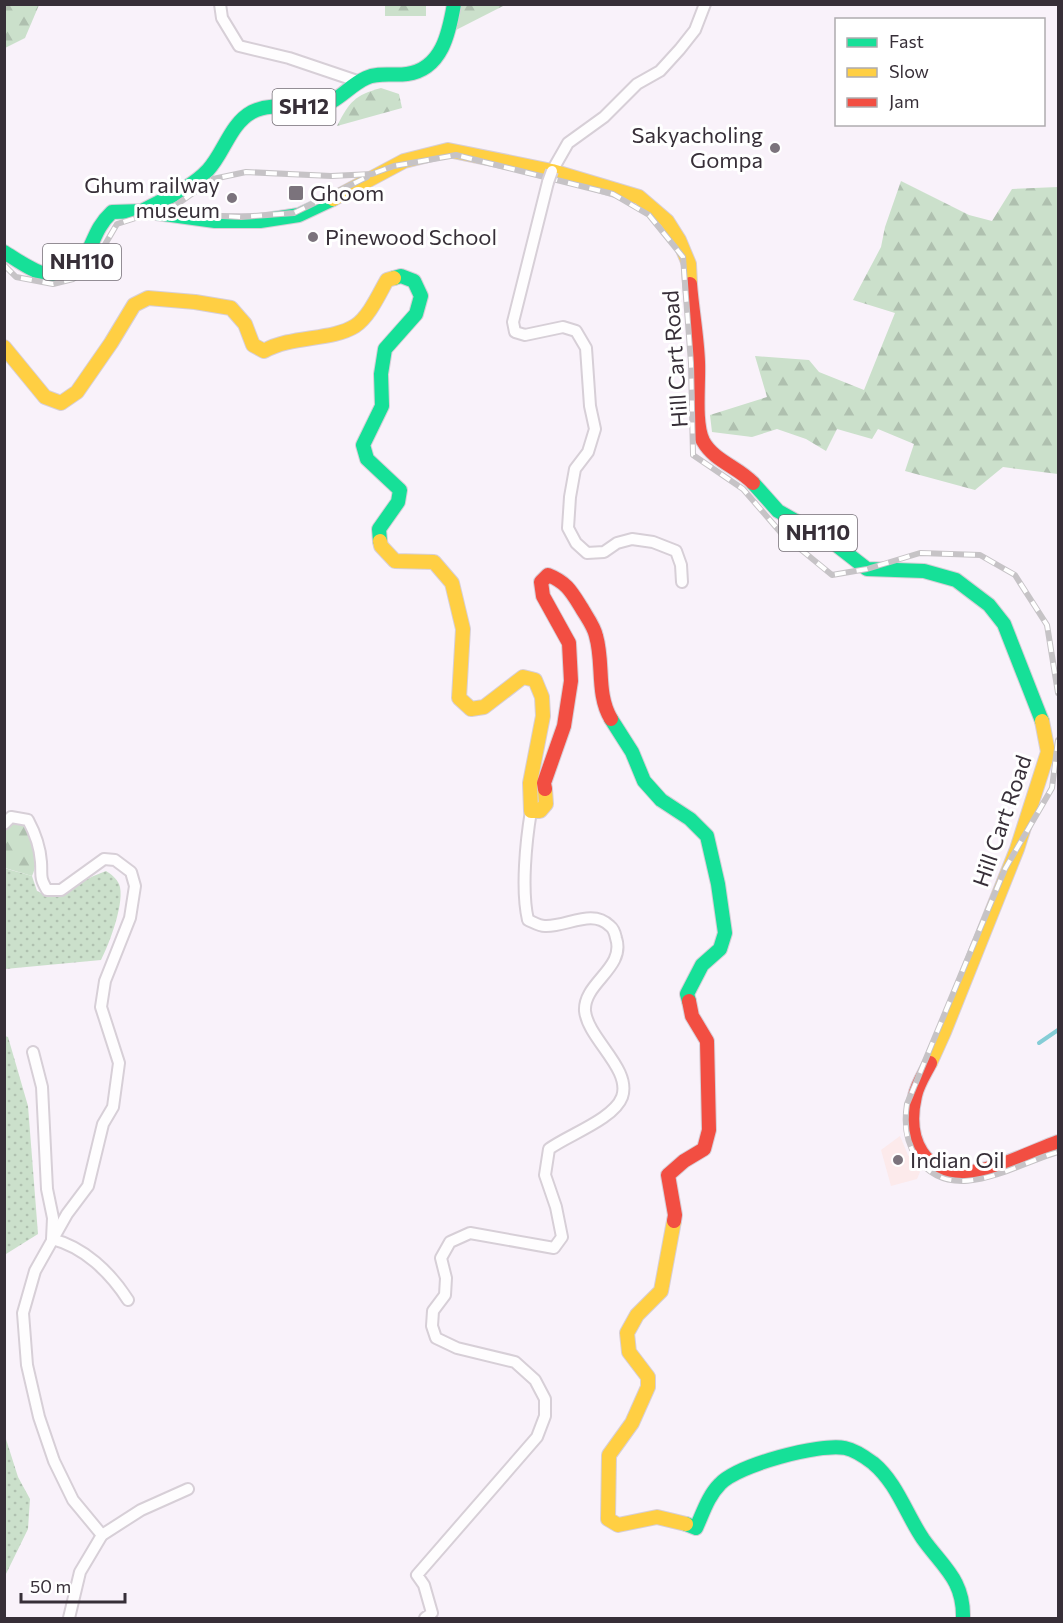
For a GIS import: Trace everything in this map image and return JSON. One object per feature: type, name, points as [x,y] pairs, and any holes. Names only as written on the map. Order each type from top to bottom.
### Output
[{"type":"main road","name":"SH12","points":[[142,211],[195,182],[214,164],[243,119],[253,112],[268,107],[314,107],[330,104],[371,76],[410,74],[426,69],[438,57],[450,28],[454,4]]},
{"type":"main road","name":"Hill Cart Road","points":[[4,252],[40,274],[55,276],[69,273],[82,262],[100,222],[112,212],[142,211],[215,221],[260,221],[299,215],[348,192],[404,161],[448,150],[639,198],[667,221],[679,240],[689,264],[698,361],[699,422],[702,439],[708,448],[748,478],[778,511],[831,541],[867,569],[924,572],[956,580],[989,605],[1004,624],[1040,716],[1048,752],[1017,849],[944,1032],[915,1094],[912,1121],[917,1148],[937,1167],[955,1173],[982,1170],[1059,1142]]},
{"type":"main road","points":[[4,347],[45,397],[61,403],[77,392],[134,305],[148,298],[231,308],[245,324],[253,345],[264,351],[278,344],[342,332],[356,326],[370,309],[387,280],[401,276],[414,281],[422,296],[416,314],[385,349],[381,374],[382,406],[363,445],[367,459],[400,490],[398,502],[379,529],[381,546],[395,561],[434,562],[452,583],[463,629],[459,698],[471,709],[484,706],[523,677],[535,680],[544,701],[540,743],[533,762],[528,795],[531,811],[540,811],[546,804],[544,783],[564,726],[571,681],[569,643],[543,596],[541,582],[548,575],[561,580],[575,597],[596,634],[603,703],[609,716],[632,752],[645,781],[661,800],[690,819],[707,836],[718,884],[725,933],[720,950],[702,965],[687,994],[693,1016],[707,1041],[709,1130],[704,1149],[684,1161],[668,1175],[675,1215],[661,1291],[637,1315],[627,1333],[629,1352],[648,1377],[648,1387],[632,1424],[609,1455],[608,1519],[618,1525],[658,1516],[678,1519],[696,1528],[710,1497],[722,1482],[731,1476],[767,1462],[822,1447],[845,1448],[861,1454],[888,1478],[914,1526],[949,1569],[961,1588],[963,1618]]},
{"type":"street","points":[[220,4],[222,18],[239,46],[289,58],[360,82]]},
{"type":"street","points":[[682,582],[681,565],[676,551],[653,542],[632,539],[617,543],[604,552],[587,553],[576,543],[568,528],[570,497],[575,469],[588,452],[595,429],[590,405],[586,348],[576,331],[562,327],[525,335],[515,332],[513,322],[550,176],[568,143],[604,117],[637,84],[660,71],[694,30],[705,4]]},
{"type":"street","points":[[425,1618],[432,1613],[424,1584],[417,1575],[537,1437],[545,1416],[545,1399],[535,1380],[515,1362],[457,1348],[436,1338],[432,1326],[433,1311],[445,1295],[446,1278],[441,1258],[450,1242],[470,1233],[554,1248],[562,1237],[556,1207],[545,1175],[549,1149],[565,1137],[585,1129],[614,1110],[622,1096],[622,1083],[618,1069],[591,1029],[585,1011],[586,999],[611,967],[618,943],[613,928],[602,919],[588,918],[544,926],[528,920],[525,907],[531,811]]},
{"type":"street","points":[[4,824],[11,817],[28,820],[35,834],[39,853],[40,878],[47,890],[60,890],[104,859],[116,860],[131,872],[135,886],[129,918],[105,981],[101,1007],[119,1063],[113,1107],[103,1124],[88,1186],[52,1239],[35,1271],[22,1313],[27,1365],[39,1417],[54,1461],[73,1500],[102,1535]]},
{"type":"street","points":[[33,1052],[42,1087],[47,1189],[53,1218],[52,1239]]},
{"type":"street","points":[[52,1239],[66,1243],[92,1259],[118,1285],[128,1300]]},
{"type":"street","points":[[69,1618],[80,1572],[102,1535],[141,1510],[188,1489]]},
{"type":"shaded area","name":"Indian Oil","points":[[900,1136],[908,1155],[920,1172],[917,1179],[891,1186],[881,1150]]},
{"type":"green space","points":[[5,4],[39,5],[25,38],[5,48]]},
{"type":"green space","points":[[385,5],[426,5],[426,16],[385,16]]},
{"type":"green space","points":[[459,5],[505,5],[454,31]]},
{"type":"green space","points":[[381,88],[399,94],[402,108],[337,126],[349,105],[359,97]]},
{"type":"green space","points":[[901,181],[969,215],[992,221],[1012,189],[1058,187],[1058,474],[1003,467],[975,490],[905,471],[914,444],[878,429],[872,439],[837,429],[826,451],[806,439],[777,429],[752,437],[712,432],[710,415],[767,397],[755,356],[809,360],[819,372],[864,390],[895,313],[853,300],[881,247],[885,227]]},
{"type":"green space","points":[[12,822],[26,827],[31,839],[36,857],[32,876],[5,868],[4,830]]},
{"type":"green space","points":[[4,868],[32,876],[37,891],[50,896],[60,895],[86,879],[106,871],[114,877],[121,891],[120,901],[112,934],[101,960],[5,969]]},
{"type":"green space","points":[[5,1036],[8,1037],[28,1106],[38,1234],[6,1254],[5,1257]]},
{"type":"green space","points":[[5,1436],[18,1477],[30,1499],[28,1529],[5,1576]]},
{"type":"waterway","points":[[1039,1043],[1058,1030]]},
{"type":"railway","points":[[4,265],[16,277],[53,284],[73,279],[93,265],[117,224],[176,205],[213,179],[246,172],[331,176],[372,174],[394,166],[456,155],[613,194],[649,215],[683,257],[691,363],[693,455],[743,489],[782,534],[832,575],[867,569],[920,553],[980,555],[1015,575],[1047,625],[1058,693]]},
{"type":"railway","points":[[164,208],[175,212],[241,217],[294,213],[367,177]]},
{"type":"railway","points":[[1058,740],[1052,788],[1005,869],[907,1104],[906,1118],[906,1132],[917,1158],[931,1172],[948,1179],[966,1181],[984,1178],[1058,1152]]},
{"type":"traffic: fast","points":[[142,211],[201,177],[214,163],[238,124],[252,112],[267,107],[322,106],[371,76],[419,71],[428,65],[442,48],[454,4]]},
{"type":"traffic: fast","points":[[4,252],[33,270],[54,276],[65,275],[74,270],[83,260],[98,230],[112,212],[142,211],[215,221],[260,221],[299,215],[333,199]]},
{"type":"traffic: fast","points":[[380,541],[379,529],[398,502],[400,490],[367,459],[363,445],[382,406],[381,374],[385,349],[416,314],[421,296],[414,281],[401,276],[394,278]]},
{"type":"traffic: fast","points":[[753,483],[778,511],[831,541],[867,569],[924,571],[956,580],[989,605],[1004,624],[1042,721]]},
{"type":"traffic: fast","points":[[611,719],[632,752],[644,781],[661,800],[690,819],[707,836],[718,884],[725,933],[720,949],[702,965],[687,994],[689,1001]]},
{"type":"traffic: fast","points":[[686,1524],[696,1528],[706,1505],[720,1484],[743,1470],[799,1452],[833,1447],[849,1449],[873,1463],[889,1480],[923,1539],[956,1584],[960,1594],[963,1618]]},
{"type":"traffic: slow","points":[[333,199],[404,161],[448,150],[552,171],[639,197],[667,221],[679,240],[689,264],[690,284]]},
{"type":"traffic: slow","points":[[4,347],[45,397],[61,403],[77,392],[134,305],[148,298],[231,308],[245,324],[253,345],[264,351],[287,342],[335,334],[355,326],[369,311],[387,280],[394,278]]},
{"type":"traffic: slow","points":[[380,541],[381,546],[395,561],[434,562],[452,583],[463,629],[459,698],[471,709],[484,707],[523,677],[535,680],[542,697],[543,716],[530,783],[531,811],[540,811],[546,804],[545,789]]},
{"type":"traffic: slow","points":[[930,1063],[1017,849],[1048,752],[1042,721]]},
{"type":"traffic: slow","points":[[674,1221],[661,1291],[637,1315],[627,1333],[629,1352],[648,1377],[648,1387],[632,1423],[609,1455],[608,1519],[618,1525],[657,1517],[686,1524]]},
{"type":"traffic: jam","points":[[690,284],[697,352],[700,433],[713,454],[753,483]]},
{"type":"traffic: jam","points":[[545,789],[544,783],[564,726],[571,681],[569,643],[543,596],[541,582],[548,575],[568,588],[594,629],[603,699],[611,719]]},
{"type":"traffic: jam","points":[[674,1221],[668,1175],[684,1161],[704,1149],[709,1130],[707,1041],[692,1016],[689,1001]]},
{"type":"traffic: jam","points":[[930,1063],[917,1088],[913,1127],[921,1152],[941,1168],[954,1172],[981,1171],[1058,1142]]},
{"type":"place","name":"Sakyacholing Gompa","points":[[775,148]]},
{"type":"place","name":"Ghoom","points":[[296,193]]},
{"type":"place","name":"Ghum railway museum","points":[[232,198]]},
{"type":"place","name":"Pinewood School","points":[[313,237]]},
{"type":"place","name":"Indian Oil","points":[[898,1160]]}]
